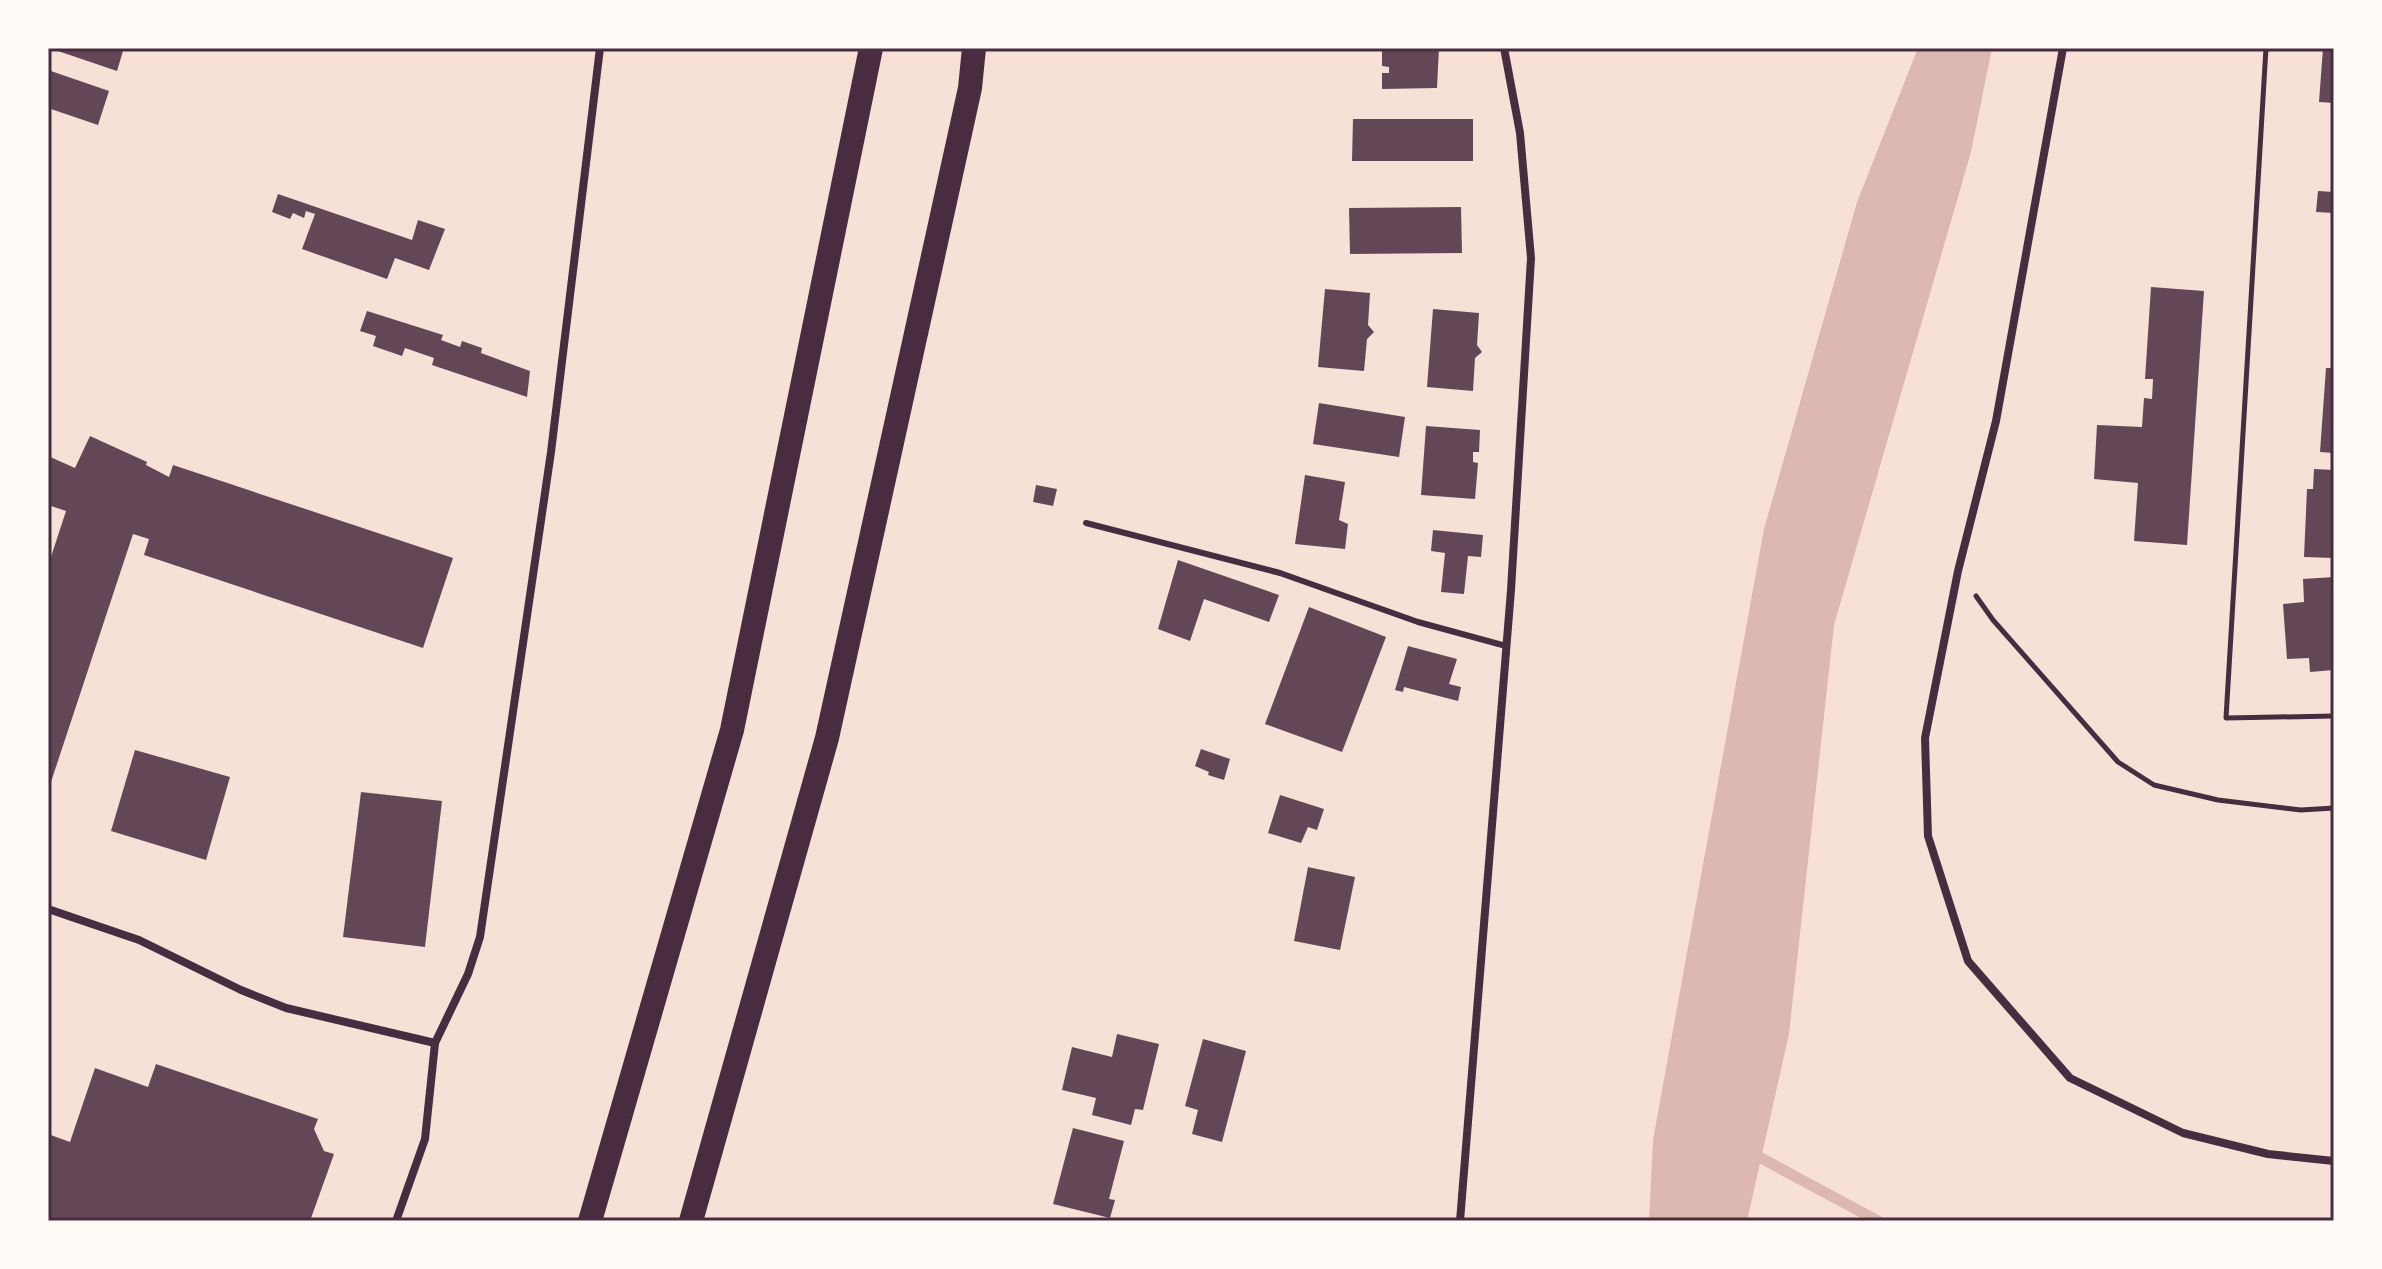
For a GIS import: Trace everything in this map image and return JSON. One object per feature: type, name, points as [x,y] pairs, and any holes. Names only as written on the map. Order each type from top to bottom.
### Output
[{"type":"highway","points":[[590,1221],[732,730],[871,48]]},
{"type":"highway","points":[[691,1221],[827,738],[970,88],[974,48]]},
{"type":"street","points":[[396,1221],[425,1139],[435,1043],[468,974],[480,937],[551,452],[600,48]]},
{"type":"street","points":[[1460,1221],[1506,646],[1531,258],[1520,133],[1504,48]]},
{"type":"street","points":[[2063,48],[1996,421],[1958,571],[1925,738],[1928,836],[1968,961],[2070,1078],[2183,1133],[2268,1154],[2334,1161]]},
{"type":"street","points":[[48,909],[139,940],[241,990],[286,1008],[435,1043]]},
{"type":"lane","points":[[1086,523],[1280,573],[1418,622],[1506,646]]},
{"type":"path","points":[[2266,48],[2226,718],[2334,716]]},
{"type":"path","points":[[1958,571],[1972,580],[1976,595],[1993,620],[2118,762],[2154,785],[2218,800],[2301,810],[2334,808]]},
{"type":"shaded area","points":[[1918,48],[1992,48],[1971,152],[1834,625],[1789,1034],[1747,1221],[1649,1221],[1653,1140],[1764,529],[1857,202]]},
{"type":"building","points":[[113,48],[123,51],[117,71],[52,49]]},
{"type":"building","points":[[1382,48],[1439,48],[1437,88],[1382,89],[1382,73],[1389,73],[1389,67],[1382,66]]},
{"type":"building","points":[[2323,48],[2334,48],[2334,103],[2319,102]]},
{"type":"building","points":[[48,70],[109,91],[98,125],[48,108]]},
{"type":"building","points":[[1353,119],[1473,119],[1473,161],[1352,161]]},
{"type":"building","points":[[2318,191],[2334,192],[2334,213],[2316,212]]},
{"type":"building","points":[[278,194],[412,240],[418,220],[445,229],[429,270],[395,258],[387,279],[302,249],[315,214],[306,211],[304,218],[293,213],[290,219],[272,212]]},
{"type":"building","points":[[1461,207],[1462,253],[1350,254],[1349,208]]},
{"type":"building","points":[[2151,287],[2204,291],[2187,545],[2134,541],[2138,483],[2094,479],[2097,425],[2142,427],[2144,398],[2152,399],[2153,379],[2145,379]]},
{"type":"building","points":[[1325,289],[1370,293],[1368,325],[1374,332],[1367,339],[1364,371],[1318,367]]},
{"type":"building","points":[[1433,309],[1479,313],[1477,345],[1482,352],[1475,358],[1473,391],[1427,387]]},
{"type":"building","points":[[367,311],[443,335],[441,340],[460,347],[462,341],[482,348],[481,353],[530,371],[527,397],[432,365],[434,358],[405,348],[402,356],[373,346],[376,336],[360,331]]},
{"type":"building","points":[[2326,368],[2334,368],[2334,453],[2320,452]]},
{"type":"building","points":[[1319,403],[1405,417],[1399,457],[1313,444]]},
{"type":"building","points":[[1426,426],[1480,430],[1479,452],[1473,452],[1473,462],[1478,463],[1475,499],[1421,495]]},
{"type":"building","points":[[90,436],[147,462],[146,465],[169,477],[173,465],[453,558],[423,648],[144,555],[149,539],[133,534],[48,791],[48,566],[66,511],[48,505],[48,456],[75,468]]},
{"type":"building","points":[[2314,469],[2334,470],[2334,558],[2304,557],[2307,489],[2313,489]]},
{"type":"building","points":[[1305,475],[1345,482],[1339,520],[1348,524],[1345,549],[1295,544]]},
{"type":"building","points":[[1036,485],[1057,489],[1053,506],[1033,502]]},
{"type":"building","points":[[1433,530],[1483,535],[1481,557],[1468,556],[1464,594],[1441,592],[1445,553],[1431,551]]},
{"type":"building","points":[[1178,560],[1279,595],[1269,622],[1204,599],[1190,641],[1158,629]]},
{"type":"building","points":[[2334,577],[2334,670],[2310,672],[2309,658],[2287,659],[2283,604],[2304,602],[2303,579]]},
{"type":"building","points":[[1309,607],[1386,637],[1342,752],[1265,724]]},
{"type":"building","points":[[1408,646],[1457,659],[1449,684],[1461,687],[1458,701],[1404,687],[1403,692],[1395,690]]},
{"type":"building","points":[[1201,749],[1230,759],[1224,780],[1208,775],[1209,772],[1195,766]]},
{"type":"building","points":[[135,750],[230,777],[206,860],[111,831]]},
{"type":"building","points":[[361,792],[442,801],[425,947],[343,937]]},
{"type":"building","points":[[1280,795],[1324,809],[1317,830],[1308,827],[1301,843],[1268,833]]},
{"type":"building","points":[[1308,867],[1355,877],[1340,950],[1294,941]]},
{"type":"building","points":[[1117,1034],[1159,1044],[1143,1110],[1135,1109],[1131,1125],[1092,1115],[1096,1098],[1062,1090],[1072,1047],[1112,1057]]},
{"type":"building","points":[[1203,1039],[1246,1051],[1222,1142],[1192,1134],[1198,1110],[1185,1106]]},
{"type":"building","points":[[156,1064],[318,1119],[314,1129],[324,1151],[334,1154],[310,1221],[48,1221],[48,1134],[70,1142],[95,1068],[148,1087]]},
{"type":"building","points":[[1073,1128],[1124,1141],[1109,1199],[1115,1200],[1110,1218],[1053,1204]]},
{"type":"waterway","points":[[1748,1151],[1878,1221]]}]
